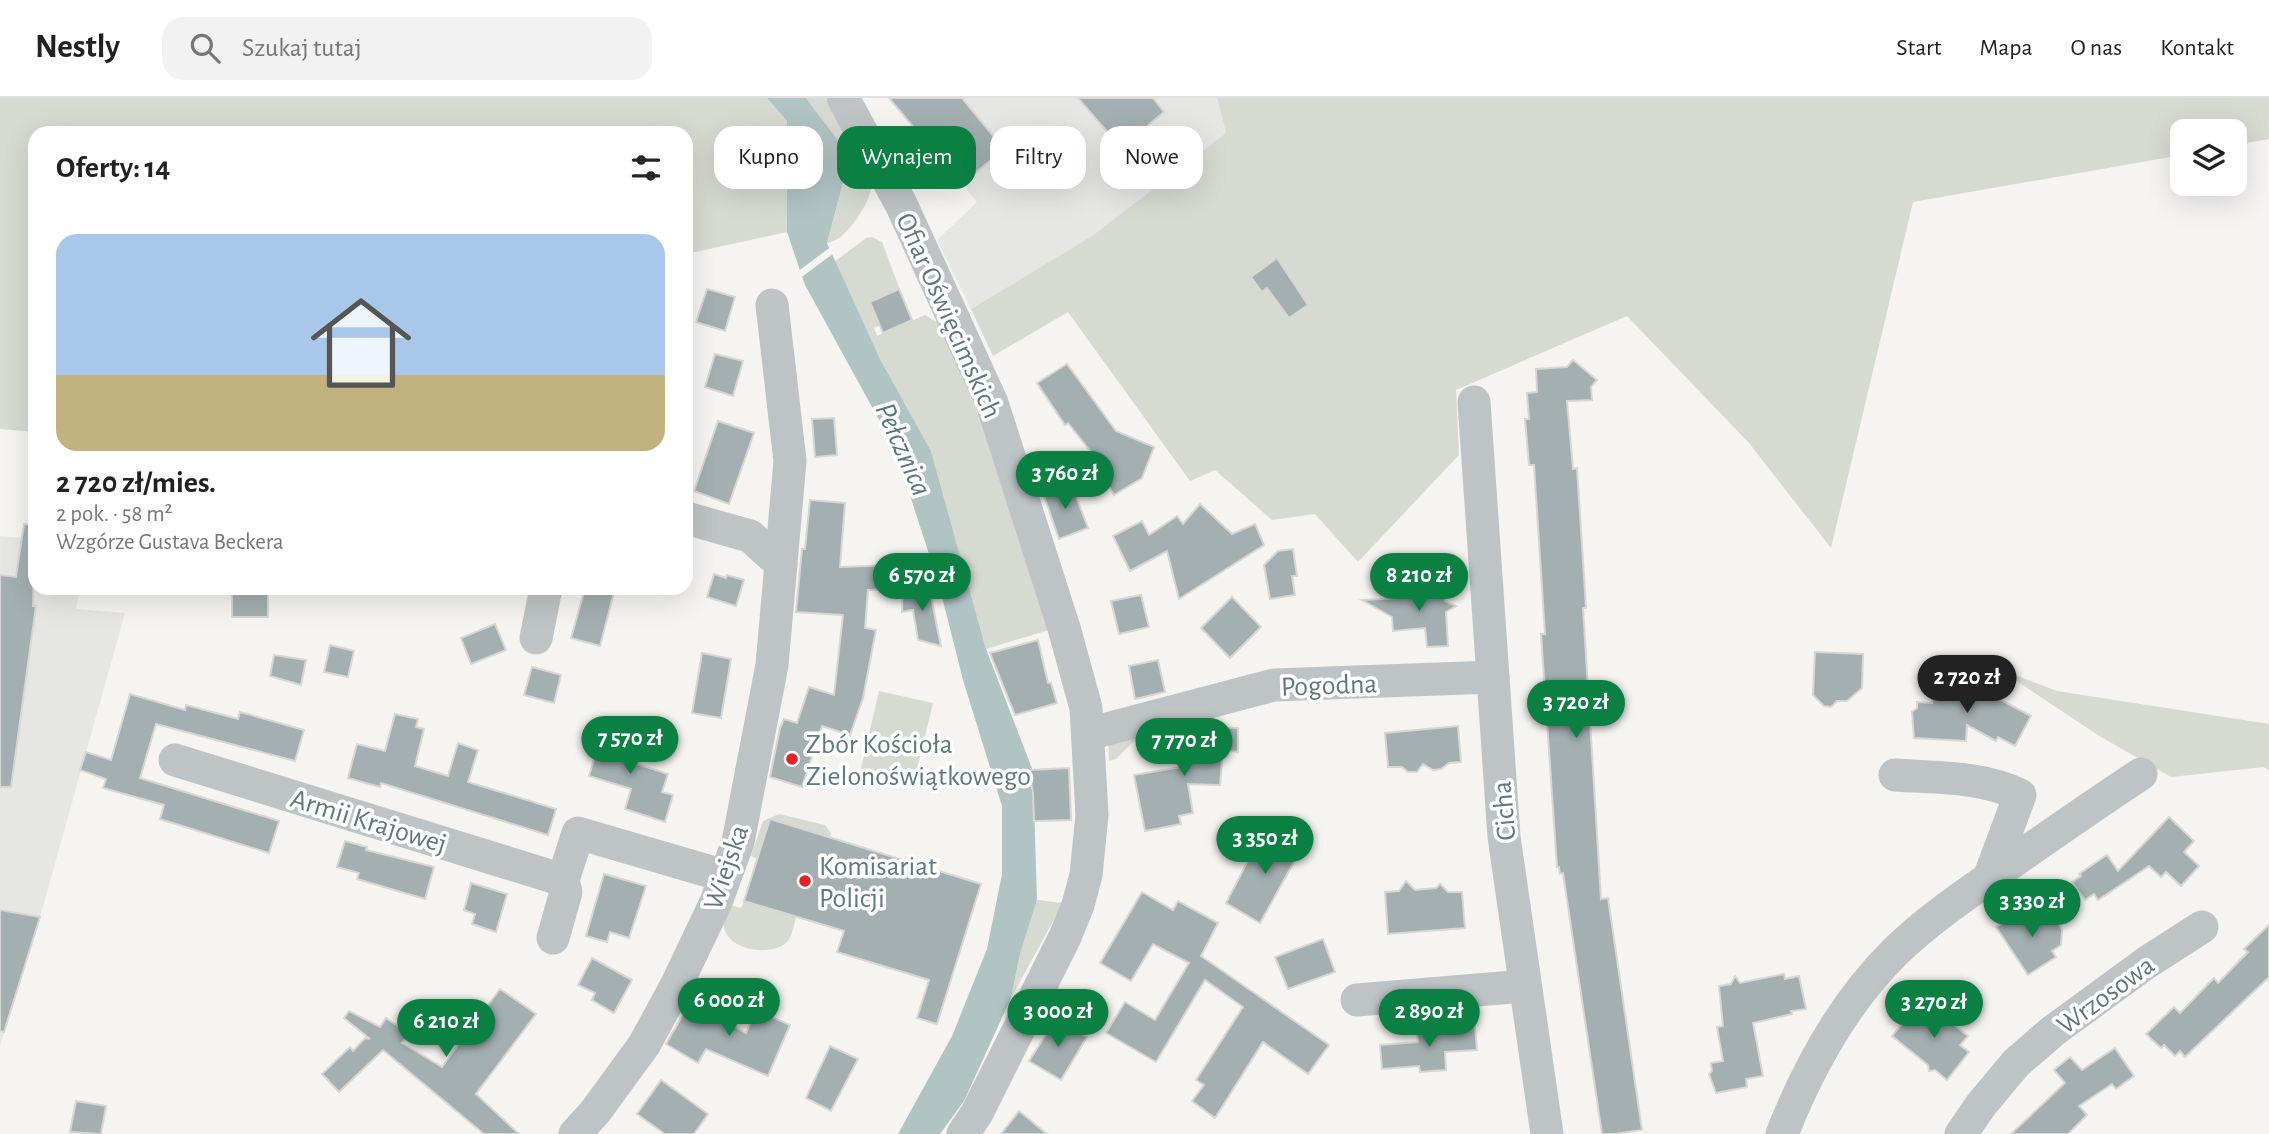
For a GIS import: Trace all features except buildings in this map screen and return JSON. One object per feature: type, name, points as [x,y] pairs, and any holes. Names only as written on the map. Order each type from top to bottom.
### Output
[{"type":"street","name":"Ofiar Oświęcimskich","points":[[843,98],[901,204],[992,403],[1065,628],[1086,708],[1091,815],[1086,875],[1078,905],[1065,937],[977,1113],[963,1134]]},
{"type":"street","name":"Wiejska","points":[[575,1134],[595,1112],[644,1045],[716,902],[738,842],[772,665],[790,461],[772,305]]},
{"type":"street","name":"Cicha","points":[[1475,402],[1504,837],[1547,1134]]},
{"type":"street","points":[[693,521],[750,536],[781,564]]},
{"type":"street","points":[[536,638],[545,595]]},
{"type":"street","name":"Pogodna","points":[[1088,734],[1273,685],[1493,677]]},
{"type":"street","name":"Armii Krajowej","points":[[175,760],[563,880]]},
{"type":"street","points":[[1782,1134],[1831,1033],[1895,952],[1923,927],[1989,878],[2141,774]]},
{"type":"street","points":[[1895,775],[1975,780],[2002,786],[2020,795],[1989,878]]},
{"type":"street","points":[[553,939],[566,892],[563,880],[578,833],[725,876]]},
{"type":"street","name":"Wrzosowa","points":[[1961,1134],[2016,1063],[2034,1047],[2136,971],[2202,927]]},
{"type":"street","points":[[1357,1000],[1524,986]]},
{"type":"shaded area","points":[[0,98],[767,98],[787,121],[787,126],[714,126],[714,189],[787,189],[787,232],[693,252],[693,126],[28,126],[28,431],[0,429]]},
{"type":"shaded area","points":[[806,98],[825,98],[841,126],[837,126],[837,139]]},
{"type":"shaded area","points":[[888,98],[1217,98],[1226,133],[1203,151],[1203,126],[1100,126],[1100,189],[1153,189],[1092,236],[971,309],[937,240],[977,202],[966,189],[976,189],[976,126],[912,126]]},
{"type":"shaded area","points":[[1217,98],[2269,98],[2269,139],[2247,143],[2247,119],[2170,119],[2170,157],[1913,202],[1831,548],[1749,443],[1627,316],[1456,390],[1459,455],[1358,562],[1315,514],[1272,520],[1215,470],[1190,481],[1068,312],[993,356],[971,309],[1092,236],[1153,189],[1203,189],[1203,151],[1226,133]]},
{"type":"shaded area","points":[[841,189],[871,189],[863,209],[850,228],[834,241],[827,243]]},
{"type":"shaded area","points":[[872,237],[882,242],[906,306],[870,302],[880,325],[874,328],[877,336],[925,315],[940,324],[986,432],[1052,629],[986,649],[931,451],[880,359],[834,262],[866,238]]},
{"type":"shaded area","points":[[0,536],[28,538],[28,595],[79,595],[76,609],[125,613],[40,917],[0,1046]]},
{"type":"shaded area","points":[[1997,668],[2057,691],[2269,724],[2269,771],[2264,767],[2171,777],[2101,737]]},
{"type":"shaded area","points":[[879,691],[933,703],[914,781],[861,769]]},
{"type":"shaded area","points":[[1149,726],[1116,759],[1109,761],[1108,740]]},
{"type":"shaded area","points":[[779,814],[825,825],[831,833],[829,838],[770,819],[757,859],[751,856],[763,821]]},
{"type":"shaded area","points":[[1037,900],[1063,903],[1011,998],[1020,954]]},
{"type":"shaded area","points":[[744,901],[796,917],[786,943],[770,950],[750,949],[741,946],[727,935],[724,927],[730,905],[741,908]]},
{"type":"water","name":"Pełcznica","points":[[767,98],[806,98],[837,139],[837,189],[841,189],[827,243],[880,359],[931,451],[986,649],[1033,771],[1037,900],[1020,954],[1011,998],[964,1101],[940,1134],[898,1134],[952,1036],[987,949],[1002,874],[1002,806],[963,680],[939,585],[895,449],[805,285],[787,232],[787,189],[823,189],[823,126],[787,126],[787,121]]},
{"type":"pier","points":[[832,246],[834,253],[799,279],[797,272]]},
{"type":"place","name":"Zbór Kościoła Zielonoświątkowego","points":[[792,759]]},
{"type":"place","name":"Komisariat Policji","points":[[805,881]]}]
